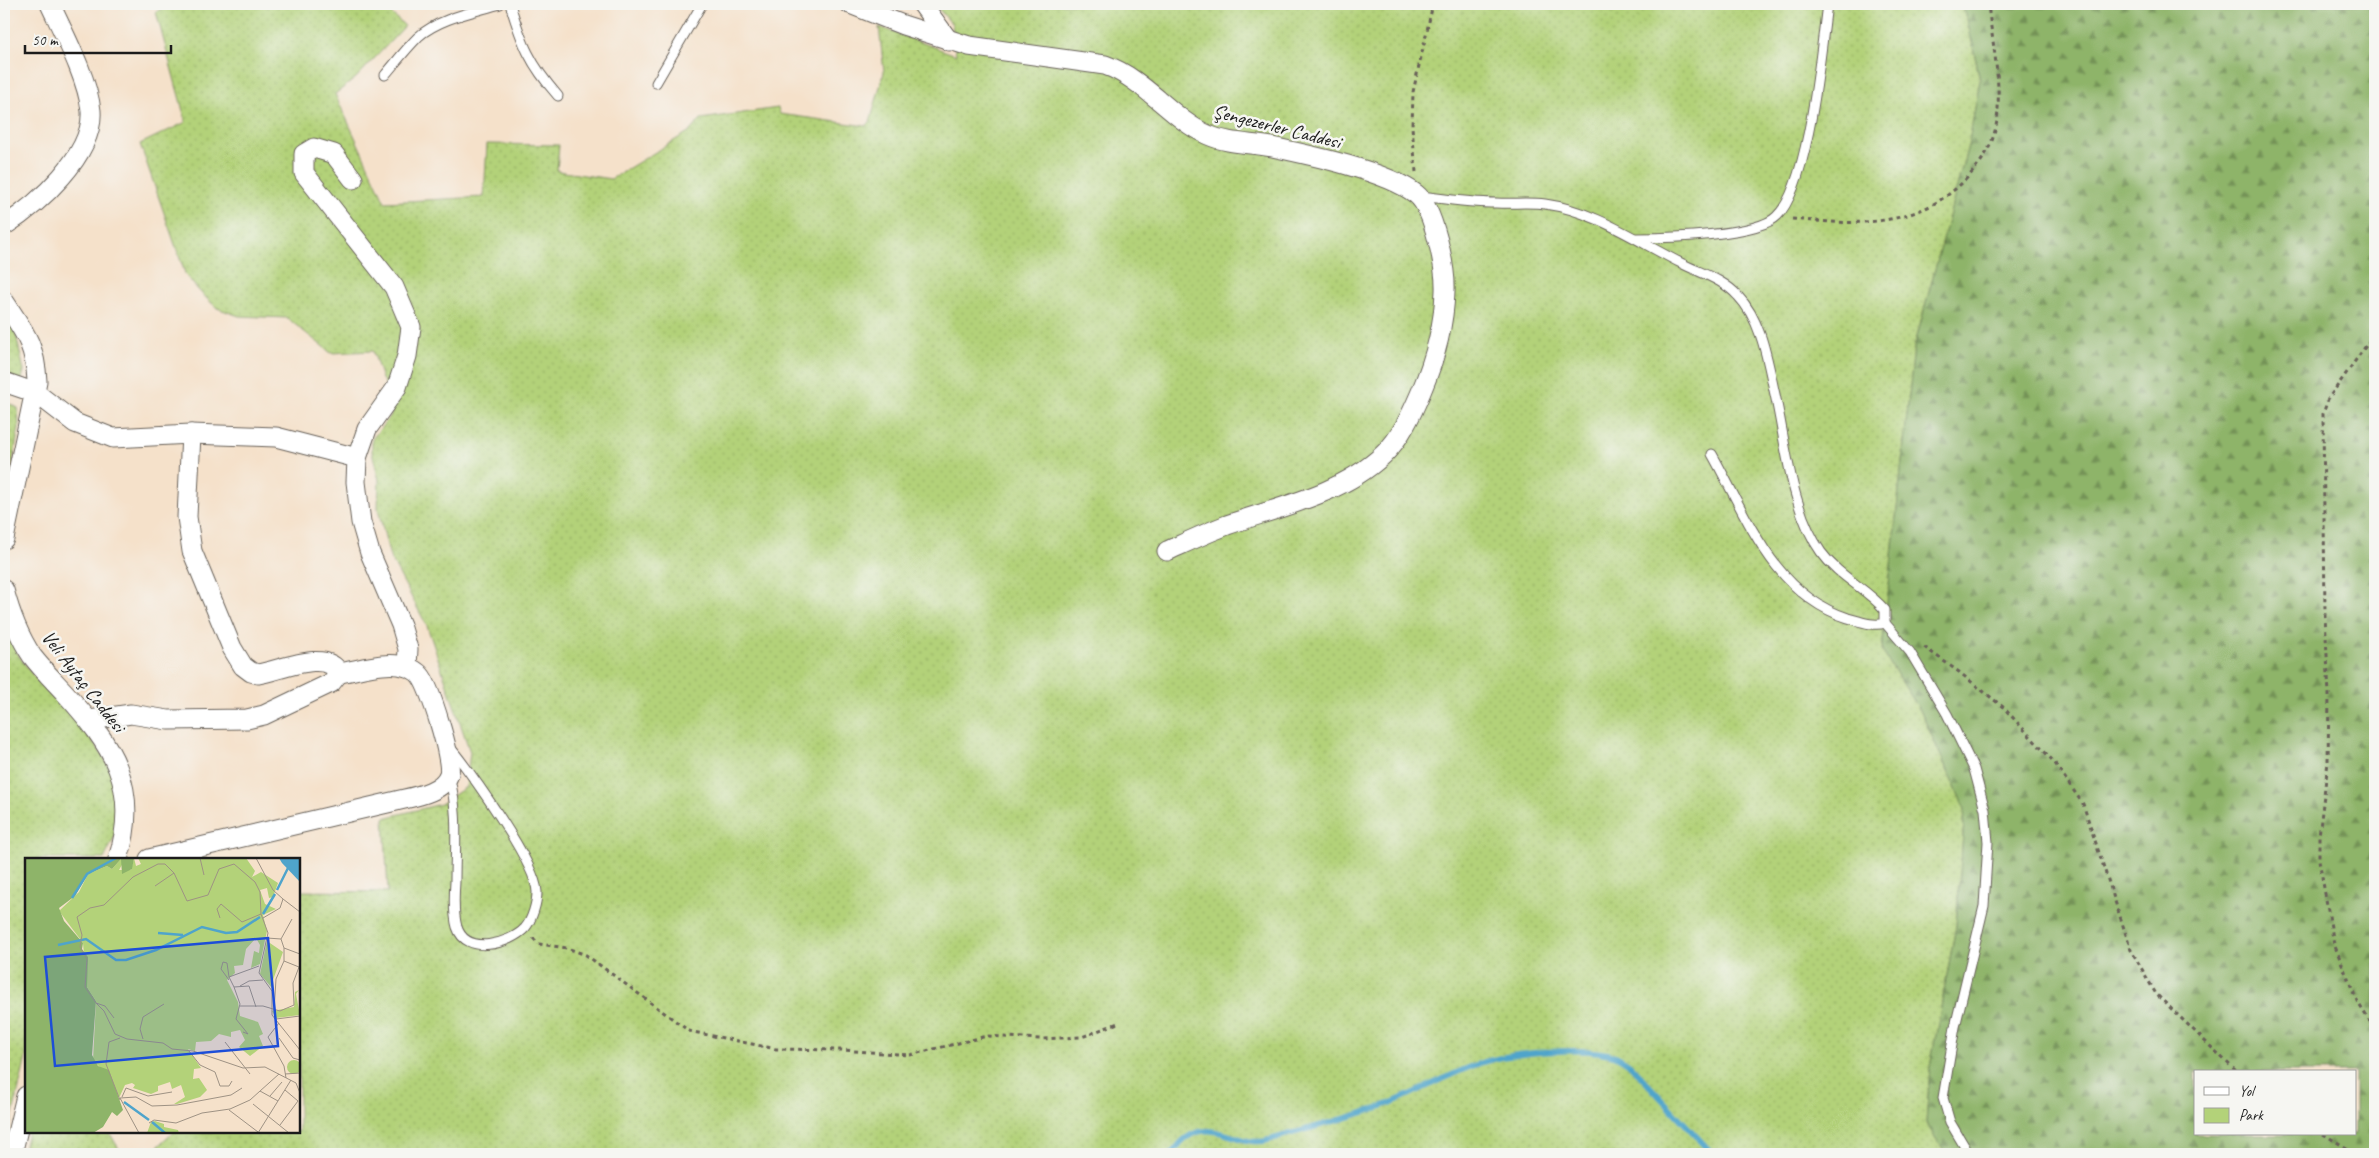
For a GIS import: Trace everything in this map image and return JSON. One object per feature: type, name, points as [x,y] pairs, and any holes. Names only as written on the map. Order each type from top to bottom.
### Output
[{"type":"street","points":[[4,226],[25,212],[61,175],[83,146],[89,131],[91,112],[87,91],[50,4]]},
{"type":"street","name":"Şengezerler Caddesi","points":[[850,4],[948,41],[995,50],[1105,65],[1117,69],[1137,82],[1197,130],[1211,136],[1273,148],[1365,171],[1395,181],[1418,195]]},
{"type":"street","points":[[922,4],[948,41]]},
{"type":"street","points":[[353,179],[334,154],[314,148],[304,154],[304,173],[394,287],[411,326],[407,356],[397,387],[367,429],[357,458],[356,482],[361,522],[370,553],[401,625],[408,649],[407,667]]},
{"type":"street","points":[[1167,551],[1206,533],[1339,484],[1373,464],[1396,440],[1416,403],[1437,352],[1444,309],[1445,283],[1443,260],[1437,237],[1418,195]]},
{"type":"street","points":[[4,302],[30,341],[36,359],[36,393],[4,539]]},
{"type":"street","points":[[5,385],[36,393],[75,423],[113,438],[191,434],[276,437],[357,458]]},
{"type":"street","points":[[191,434],[187,517],[192,551],[232,648],[243,666],[251,672],[258,674],[310,662],[328,662],[336,666],[339,673]]},
{"type":"street","name":"Veli Aytaç Caddesi","points":[[4,590],[9,612],[33,656],[90,720],[106,743],[120,773],[127,799],[128,820],[118,858]]},
{"type":"street","points":[[90,720],[131,714],[168,720],[247,719],[272,712],[331,683],[339,673],[391,665],[407,667],[420,675],[430,696],[449,761],[449,774],[434,789],[419,795],[153,858]]},
{"type":"street","points":[[12,1154],[25,1100]]},
{"type":"lane","points":[[385,75],[419,37],[429,29],[466,14],[500,4]]},
{"type":"lane","points":[[510,4],[521,40],[537,72],[558,96]]},
{"type":"lane","points":[[656,83],[702,4]]},
{"type":"lane","points":[[1635,238],[1695,237],[1764,224],[1777,217],[1786,205],[1793,188],[1808,132],[1820,64],[1827,4]]},
{"type":"lane","points":[[1418,195],[1494,204],[1546,204],[1586,214],[1729,288],[1739,296],[1755,322],[1766,354],[1791,474],[1802,513],[1812,536],[1820,551],[1840,574],[1880,604],[1885,610],[1885,623],[1910,652],[1947,714],[1974,769],[1985,810],[1988,842],[1984,906],[1954,1027],[1943,1098],[1950,1122],[1969,1154]]},
{"type":"lane","points":[[1712,454],[1751,532],[1794,586],[1820,605],[1842,616],[1869,623],[1885,623]]},
{"type":"lane","points":[[444,739],[485,795],[519,849],[533,876],[537,892],[534,906],[525,928],[504,941],[488,945],[474,943],[464,937],[458,928],[454,890],[456,809],[449,774]]},
{"type":"path","points":[[1418,195],[1412,98],[1433,4]]},
{"type":"path","points":[[1777,217],[1859,222],[1895,219],[1924,210],[1958,188],[1981,164],[1991,146],[1996,124],[1997,86],[1988,4]]},
{"type":"path","points":[[2375,333],[2328,399],[2323,414],[2325,606],[2329,695],[2328,762],[2318,860],[2334,944],[2357,1001],[2375,1030]]},
{"type":"path","points":[[1920,645],[1960,672],[2003,707],[2054,762],[2083,804],[2131,950],[2156,994],[2235,1070]]},
{"type":"path","points":[[525,928],[539,944],[567,948],[586,955],[689,1031],[776,1049],[842,1050],[910,1056],[987,1036],[1041,1039],[1082,1037],[1118,1023]]},
{"type":"path","points":[[2326,1136],[2357,1154]]},
{"type":"green space","points":[[169,4],[381,4],[405,26],[356,78],[335,94],[385,202],[484,197],[487,144],[559,145],[557,171],[611,179],[690,131],[701,119],[778,108],[780,114],[866,126],[870,122],[884,72],[879,27],[956,55],[952,24],[934,4],[1959,4],[1966,14],[1980,80],[1969,142],[1914,348],[1882,651],[1920,710],[1965,809],[1956,926],[1930,1067],[1926,1123],[1946,1154],[150,1154],[173,1133],[300,1133],[300,891],[388,892],[384,818],[441,804],[466,787],[470,752],[427,626],[390,557],[378,509],[379,480],[372,452],[372,439],[391,415],[393,395],[382,379],[373,351],[331,353],[287,318],[239,316],[217,308],[186,276],[140,144],[186,122],[156,12]]},
{"type":"green space","points":[[1959,4],[2375,4],[2375,1154],[1946,1154],[1926,1123],[1930,1067],[1956,926],[1965,809],[1920,710],[1882,651],[1914,348],[1969,142],[1980,80],[1966,14]]},
{"type":"green space","points":[[4,314],[15,330],[24,371],[21,382],[4,381]]},
{"type":"green space","points":[[8,403],[18,408],[19,428],[4,508],[4,409]]},
{"type":"green space","points":[[4,621],[15,648],[31,672],[90,738],[106,762],[117,789],[119,820],[115,835],[104,858],[25,858],[25,1062],[10,1126],[4,1133]]},
{"type":"green space","points":[[28,1133],[110,1133],[122,1154],[23,1154]]},
{"type":"waterway","points":[[1171,1154],[1184,1140],[1196,1132],[1217,1132],[1248,1141],[1269,1140],[1373,1109],[1478,1064],[1527,1054],[1567,1051],[1602,1053],[1616,1056],[1627,1063],[1713,1154]]}]
